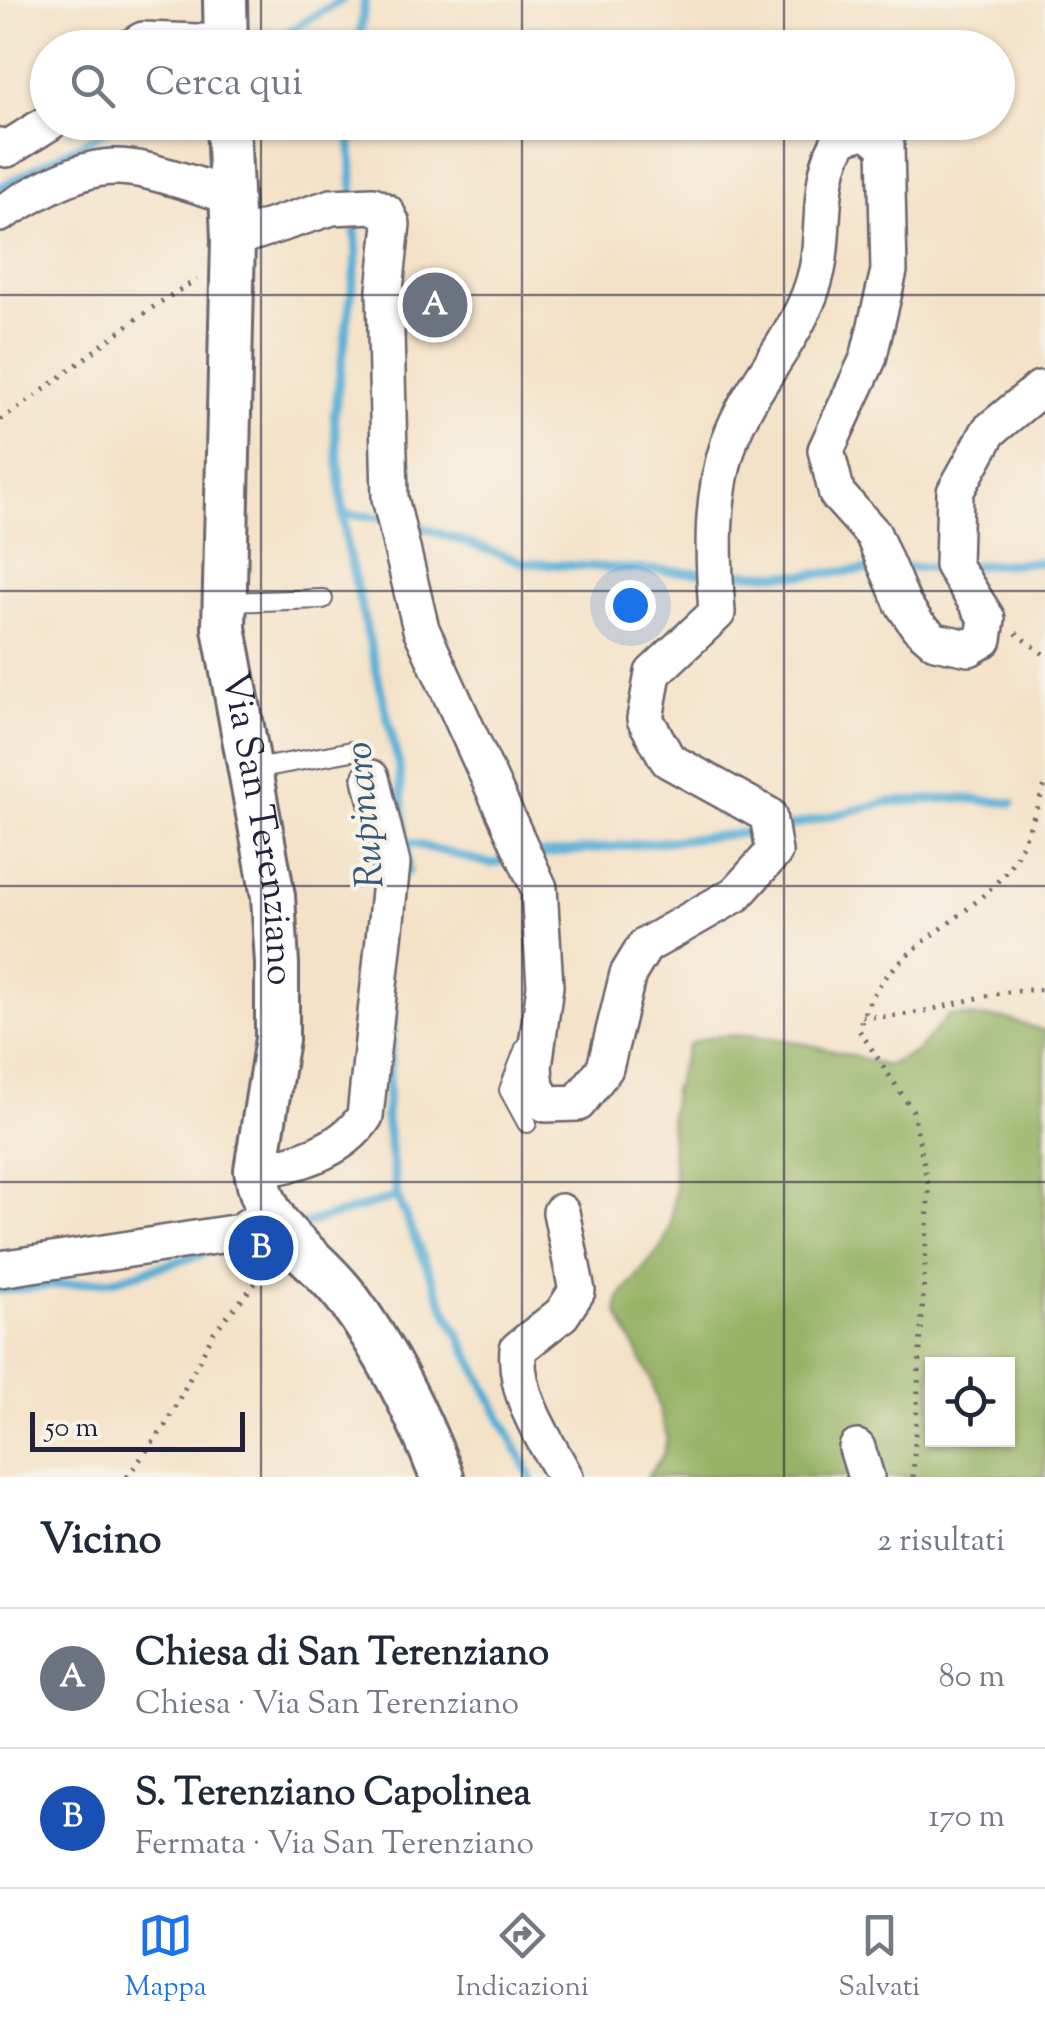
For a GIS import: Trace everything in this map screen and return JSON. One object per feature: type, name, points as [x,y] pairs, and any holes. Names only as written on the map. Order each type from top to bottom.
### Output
[{"type":"street","points":[[225,0],[226,30]]},
{"type":"street","points":[[0,146],[7,150],[30,137]]},
{"type":"street","name":"Via San Terenziano","points":[[229,140],[233,239],[224,628],[260,768],[273,896],[278,964],[277,1039],[256,1170],[280,1227]]},
{"type":"street","points":[[233,239],[332,207],[373,205],[386,212],[392,224],[385,290],[390,498],[421,628],[539,888],[545,986],[534,1067],[536,1087],[546,1104],[578,1103],[605,1068],[616,1040],[628,974],[645,946],[736,894],[774,852],[768,815],[668,760],[644,719],[653,673],[717,613],[712,527],[730,438],[790,336],[817,272],[824,208],[835,151],[841,140]]},
{"type":"street","points":[[879,140],[886,146],[890,270],[868,359],[826,450],[837,494],[872,534],[903,604],[935,641],[969,648],[984,638],[987,618],[953,565],[955,492],[989,432],[1040,389],[1045,390]]},
{"type":"street","points":[[0,214],[73,173],[102,164],[132,165],[231,196]]},
{"type":"street","points":[[256,1170],[289,1166],[320,1152],[351,1134],[365,1116],[392,864],[362,764]]},
{"type":"street","points":[[561,1212],[577,1292],[562,1314],[518,1349],[516,1368],[532,1415],[565,1477]]},
{"type":"street","points":[[0,1269],[280,1227],[332,1279],[372,1334],[423,1427],[442,1477]]},
{"type":"lane","points":[[225,602],[323,599]]},
{"type":"lane","points":[[288,876],[260,768],[362,764]]},
{"type":"lane","points":[[526,1123],[510,1090],[541,1016]]},
{"type":"path","points":[[0,420],[56,384],[131,322],[206,276],[213,246],[233,239]]},
{"type":"path","points":[[913,1477],[929,1189],[913,1111],[859,1030],[862,1016],[903,955],[996,883],[1021,851],[1045,786]]},
{"type":"path","points":[[862,1016],[904,1018],[977,996],[1045,990]]},
{"type":"path","points":[[127,1477],[164,1426],[214,1332],[280,1227]]},
{"type":"green space","points":[[949,1015],[1007,1019],[1045,1031],[1045,1477],[647,1477],[663,1455],[667,1438],[651,1379],[617,1312],[619,1298],[662,1246],[670,1228],[675,1188],[670,1119],[673,1090],[688,1045],[707,1038],[758,1036],[814,1046],[886,1066],[916,1052]]},
{"type":"waterway","points":[[291,30],[342,0]]},
{"type":"waterway","name":"Rupinaro","points":[[361,30],[365,0]]},
{"type":"waterway","points":[[0,188],[89,140]]},
{"type":"waterway","name":"Rupinaro","points":[[351,140],[353,196]]},
{"type":"waterway","name":"Rupinaro","points":[[354,211],[357,255],[334,416],[346,543],[399,766],[408,872]]},
{"type":"waterway","points":[[343,514],[385,518]]},
{"type":"waterway","points":[[406,522],[526,563],[708,573]]},
{"type":"waterway","points":[[963,566],[1045,562]]},
{"type":"waterway","points":[[898,568],[947,567]]},
{"type":"waterway","points":[[723,573],[804,575],[877,569]]},
{"type":"waterway","points":[[778,829],[888,802],[958,798],[1012,803]]},
{"type":"waterway","points":[[535,855],[763,831]]},
{"type":"waterway","points":[[407,842],[491,864],[515,859]]},
{"type":"waterway","name":"Rupinaro","points":[[394,1006],[386,1118],[397,1197],[444,1306],[531,1477]]},
{"type":"waterway","points":[[295,1227],[397,1197]]},
{"type":"waterway","points":[[0,1290],[114,1280],[203,1254]]},
{"type":"place","name":"Chiesa di San Terenziano","points":[[435,305]]},
{"type":"place","name":"S. Terenziano Capolinea","points":[[261,1248]]}]
